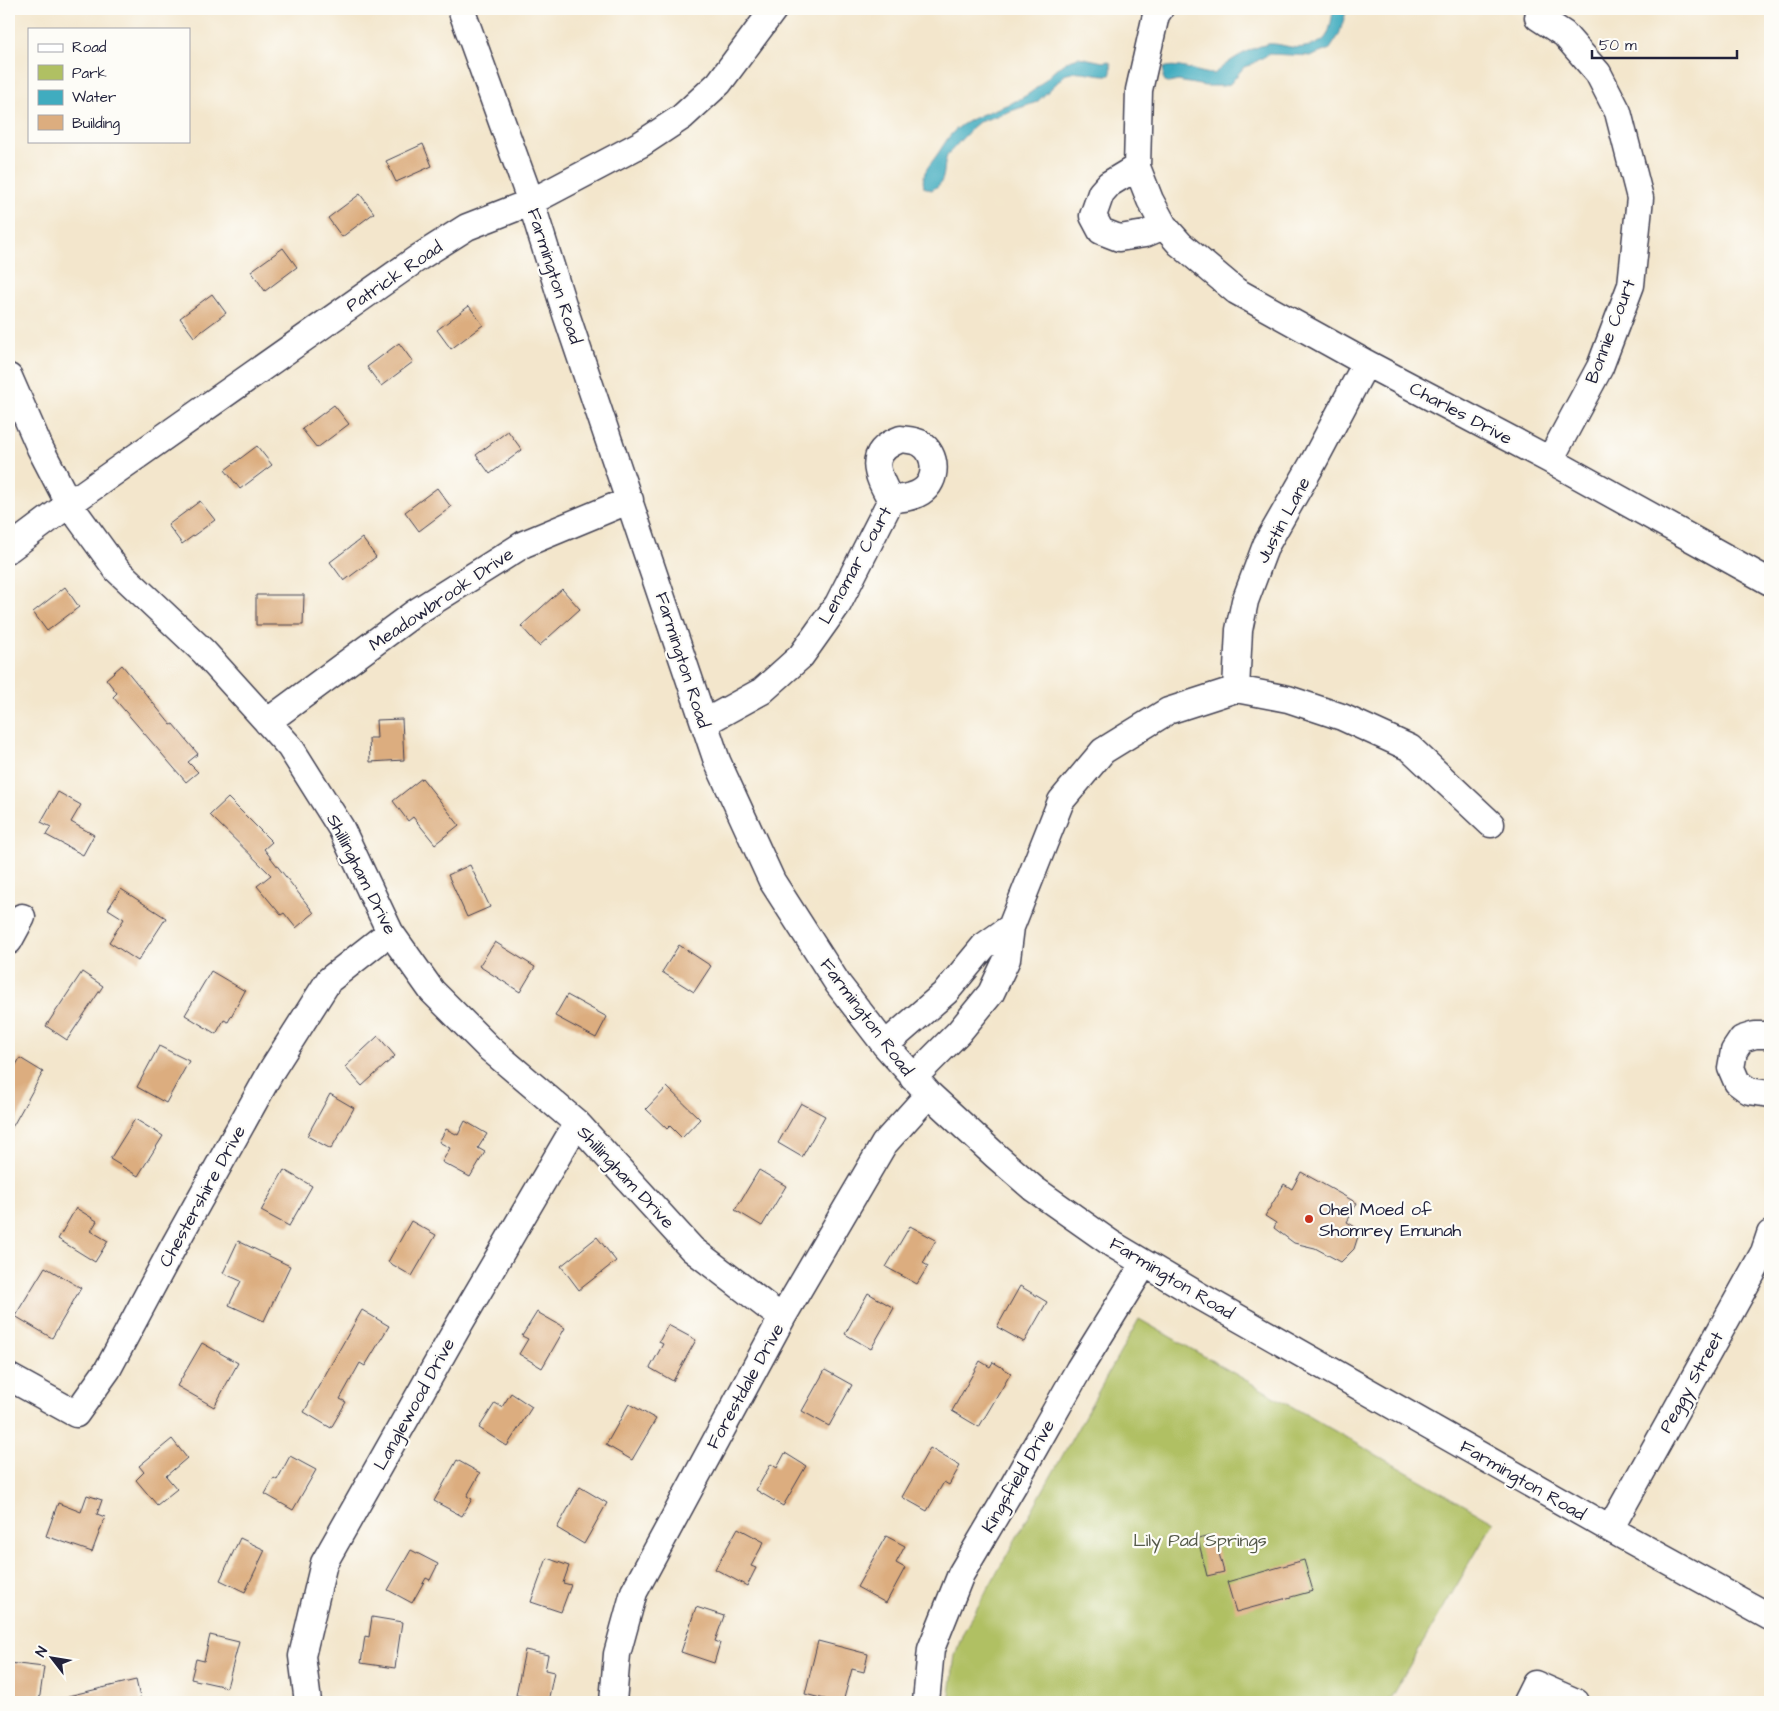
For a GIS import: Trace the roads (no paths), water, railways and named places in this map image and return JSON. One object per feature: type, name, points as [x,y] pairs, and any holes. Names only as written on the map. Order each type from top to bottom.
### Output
[{"type":"street","name":"Farmington Road","points":[[461,9],[531,202],[566,314],[717,761],[772,881],[838,984],[885,1045],[921,1086],[996,1156],[1034,1189],[1112,1244],[1610,1529],[1770,1617]]},
{"type":"street","name":"Patrick Road","points":[[9,549],[418,258],[467,227],[531,202],[641,144],[682,117],[719,83],[774,9]]},
{"type":"street","name":"Charles Drive","points":[[1160,9],[1156,14],[1139,90],[1136,167],[1150,200],[1164,226],[1180,244],[1236,291],[1366,363],[1550,460],[1770,582]]},
{"type":"street","name":"Bonnie Court","points":[[1538,17],[1564,34],[1598,72],[1618,112],[1640,198],[1631,285],[1600,367],[1550,460]]},
{"type":"street","points":[[1136,167],[1109,184],[1101,194],[1093,216],[1101,231],[1119,238],[1145,234],[1164,226]]},
{"type":"street","name":"Justin Lane","points":[[1236,689],[1239,630],[1245,601],[1266,545],[1314,461],[1366,363]]},
{"type":"street","name":"Shillingham Drive","points":[[9,377],[40,448],[70,504],[117,570],[204,652],[290,747],[341,828],[390,932],[432,991],[489,1048],[577,1123],[692,1249],[782,1318]]},
{"type":"street","name":"Meadowbrook Drive","points":[[267,722],[416,612],[524,544],[630,500]]},
{"type":"street","name":"Lenomar Court","points":[[704,723],[762,691],[801,656],[838,604],[891,500]]},
{"type":"street","points":[[1236,689],[1288,699],[1342,717],[1410,748],[1491,824]]},
{"type":"street","name":"Forestdale Drive","points":[[613,1702],[617,1654],[634,1592],[782,1318],[884,1144],[921,1086],[959,1032],[991,993],[1006,959],[1011,927],[1061,802],[1103,751],[1168,711],[1236,689]]},
{"type":"street","points":[[9,941],[22,917]]},
{"type":"street","points":[[885,1045],[946,992],[984,946],[1011,927]]},
{"type":"street","name":"Chestershire Drive","points":[[9,1377],[76,1414],[108,1370],[273,1068],[329,980],[390,932]]},
{"type":"street","points":[[1770,1035],[1755,1035],[1742,1038],[1734,1051],[1731,1068],[1737,1082],[1749,1091],[1770,1094]]},
{"type":"street","name":"Langlewood Drive","points":[[308,1702],[302,1656],[324,1564],[460,1323],[577,1123]]},
{"type":"street","name":"Peggy Street","points":[[1610,1529],[1768,1246]]},
{"type":"street","name":"Kingsfield Drive","points":[[926,1702],[931,1650],[961,1574],[1079,1369],[1144,1264]]},
{"type":"street","points":[[1526,1702],[1536,1684],[1576,1702]]},
{"type":"water","points":[[1334,9],[1347,9],[1339,35],[1330,49],[1312,56],[1269,54],[1244,67],[1230,84],[1223,86],[1205,86],[1178,81],[1169,83],[1163,77],[1164,68],[1175,66],[1214,74],[1239,56],[1268,44],[1295,48],[1314,45],[1322,41],[1327,35]]},
{"type":"water","points":[[1079,57],[1103,62],[1109,61],[1111,64],[1110,75],[1078,72],[1067,73],[1037,102],[979,122],[948,154],[942,179],[937,187],[931,190],[924,187],[923,179],[927,169],[954,131],[980,115],[1027,95],[1057,68]]},
{"type":"place","name":"Ohel Moed of Shomrey Emunah","points":[[1309,1219]]},
{"type":"park label","name":"Lily Pad Springs","points":[[1200,1540]]}]
